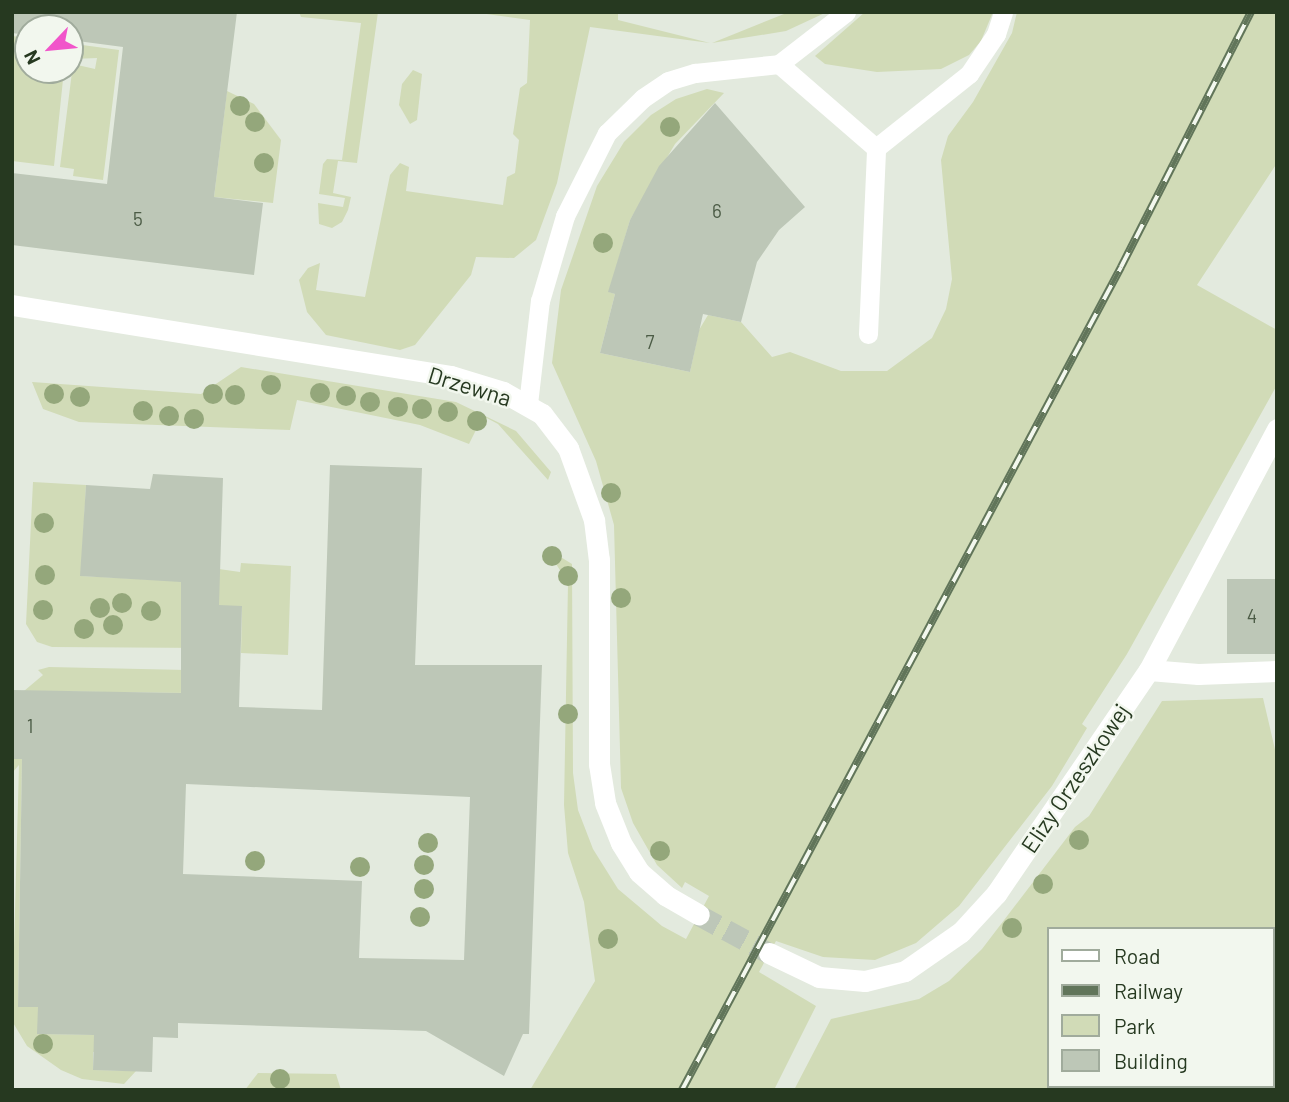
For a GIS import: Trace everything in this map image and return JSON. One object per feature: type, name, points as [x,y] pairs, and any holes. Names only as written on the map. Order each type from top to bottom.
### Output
[{"type":"street","name":"Drzewna","points":[[12,306],[417,370],[478,384],[527,404],[542,414],[568,448],[594,520],[599,559],[600,764],[605,803],[621,843],[639,872],[665,895],[699,915]]},
{"type":"street","name":"Elizy Orzeszkowej","points":[[769,953],[819,977],[852,982],[905,971],[940,950],[996,894],[1149,670],[1277,429]]},
{"type":"street","points":[[1149,670],[1198,674],[1277,671]]},
{"type":"lane","points":[[527,404],[540,301],[565,216],[607,133],[622,114],[668,81],[716,68],[779,64],[846,12]]},
{"type":"lane","points":[[868,334],[876,148],[969,74],[996,34],[1003,12]]},
{"type":"lane","points":[[779,64],[876,148]]},
{"type":"green space","points":[[299,12],[378,12],[357,163],[338,161],[333,193],[351,197],[342,222],[332,228],[319,224],[318,203],[343,207],[345,198],[319,194],[323,164],[327,159],[342,160],[361,23],[301,17]]},
{"type":"green space","points":[[472,12],[618,12],[618,20],[710,43],[590,27],[557,183],[536,240],[514,258],[476,257],[471,275],[415,345],[400,350],[326,335],[307,312],[299,280],[308,268],[320,263],[316,290],[365,297],[390,175],[400,163],[409,167],[406,191],[503,205],[507,177],[515,173],[519,140],[513,134],[520,88],[527,83],[530,20]]},
{"type":"green space","points":[[789,12],[827,12],[786,31],[712,43]]},
{"type":"green space","points":[[865,12],[993,12],[981,41],[969,55],[941,69],[877,72],[825,64],[815,56]]},
{"type":"green space","points":[[1017,12],[1277,12],[1277,163],[1197,285],[1277,330],[1277,385],[1127,654],[1082,724],[1087,728],[1052,786],[959,906],[916,943],[875,960],[823,957],[776,941],[759,972],[816,1006],[774,1090],[530,1090],[595,981],[584,902],[568,853],[564,805],[568,583],[546,548],[572,564],[573,773],[578,810],[593,849],[618,889],[662,926],[686,939],[709,896],[685,882],[682,888],[657,865],[633,823],[621,788],[614,525],[596,461],[552,363],[561,290],[597,186],[624,142],[651,115],[676,99],[707,89],[724,93],[675,144],[630,220],[609,292],[615,294],[600,353],[690,372],[699,330],[708,315],[741,322],[772,357],[790,352],[841,371],[887,371],[932,338],[946,309],[952,279],[941,160],[948,136],[973,102],[1012,33]]},
{"type":"green space","points":[[12,36],[14,84],[63,84],[54,166],[12,161]]},
{"type":"green space","points":[[84,45],[119,50],[103,180],[73,176],[74,169],[60,167],[70,84],[84,84],[84,66],[95,69],[97,58],[84,59]]},
{"type":"green space","points":[[413,70],[422,74],[417,120],[410,124],[399,105],[402,84]]},
{"type":"green space","points":[[227,91],[254,104],[281,140],[273,203],[214,197]]},
{"type":"green space","points":[[241,367],[456,402],[516,431],[551,472],[548,480],[498,424],[483,416],[469,444],[420,425],[297,400],[290,430],[79,422],[43,409],[32,382],[201,394]]},
{"type":"green space","points":[[33,482],[86,485],[81,576],[219,583],[219,569],[240,572],[241,563],[291,566],[288,655],[241,653],[242,607],[208,648],[52,647],[37,642],[26,624]]},
{"type":"green space","points":[[49,667],[187,670],[188,693],[24,691],[43,675],[38,670]]},
{"type":"green space","points":[[1263,698],[1277,758],[1277,1090],[794,1090],[831,1019],[919,999],[949,981],[982,949],[1075,827],[1089,816],[1162,701]]},
{"type":"green space","points":[[12,759],[22,759],[18,1006],[38,1007],[38,1034],[108,1035],[107,1052],[93,1052],[93,1070],[136,1071],[124,1084],[82,1079],[61,1070],[27,1046],[12,1021],[19,765],[12,773]]},
{"type":"green space","points":[[258,1073],[336,1074],[341,1090],[245,1090]]},
{"type":"building","points":[[12,12],[237,12],[214,197],[263,203],[254,275],[12,245],[12,173],[107,184],[123,47],[84,42],[84,14],[14,14],[12,33]]},
{"type":"building","points":[[715,103],[805,207],[779,230],[757,262],[741,322],[703,314],[690,372],[600,353],[615,294],[608,292],[630,220],[659,166]]},
{"type":"building","points":[[330,465],[422,468],[415,665],[542,665],[529,1034],[523,1034],[504,1076],[426,1031],[178,1023],[178,1038],[153,1037],[152,1072],[93,1070],[94,1035],[37,1034],[38,1007],[18,1007],[22,759],[12,759],[12,690],[181,693],[181,582],[80,576],[86,485],[150,489],[153,474],[223,478],[219,605],[242,606],[239,707],[322,710]],"holes":[[[186,784],[470,797],[464,960],[359,958],[362,881],[183,874]]]},
{"type":"building","points":[[1227,579],[1277,579],[1277,654],[1227,654]]},
{"type":"tunnel","points":[[699,915],[769,953]]},
{"type":"railway","points":[[682,1090],[1121,267],[1251,12]]}]
